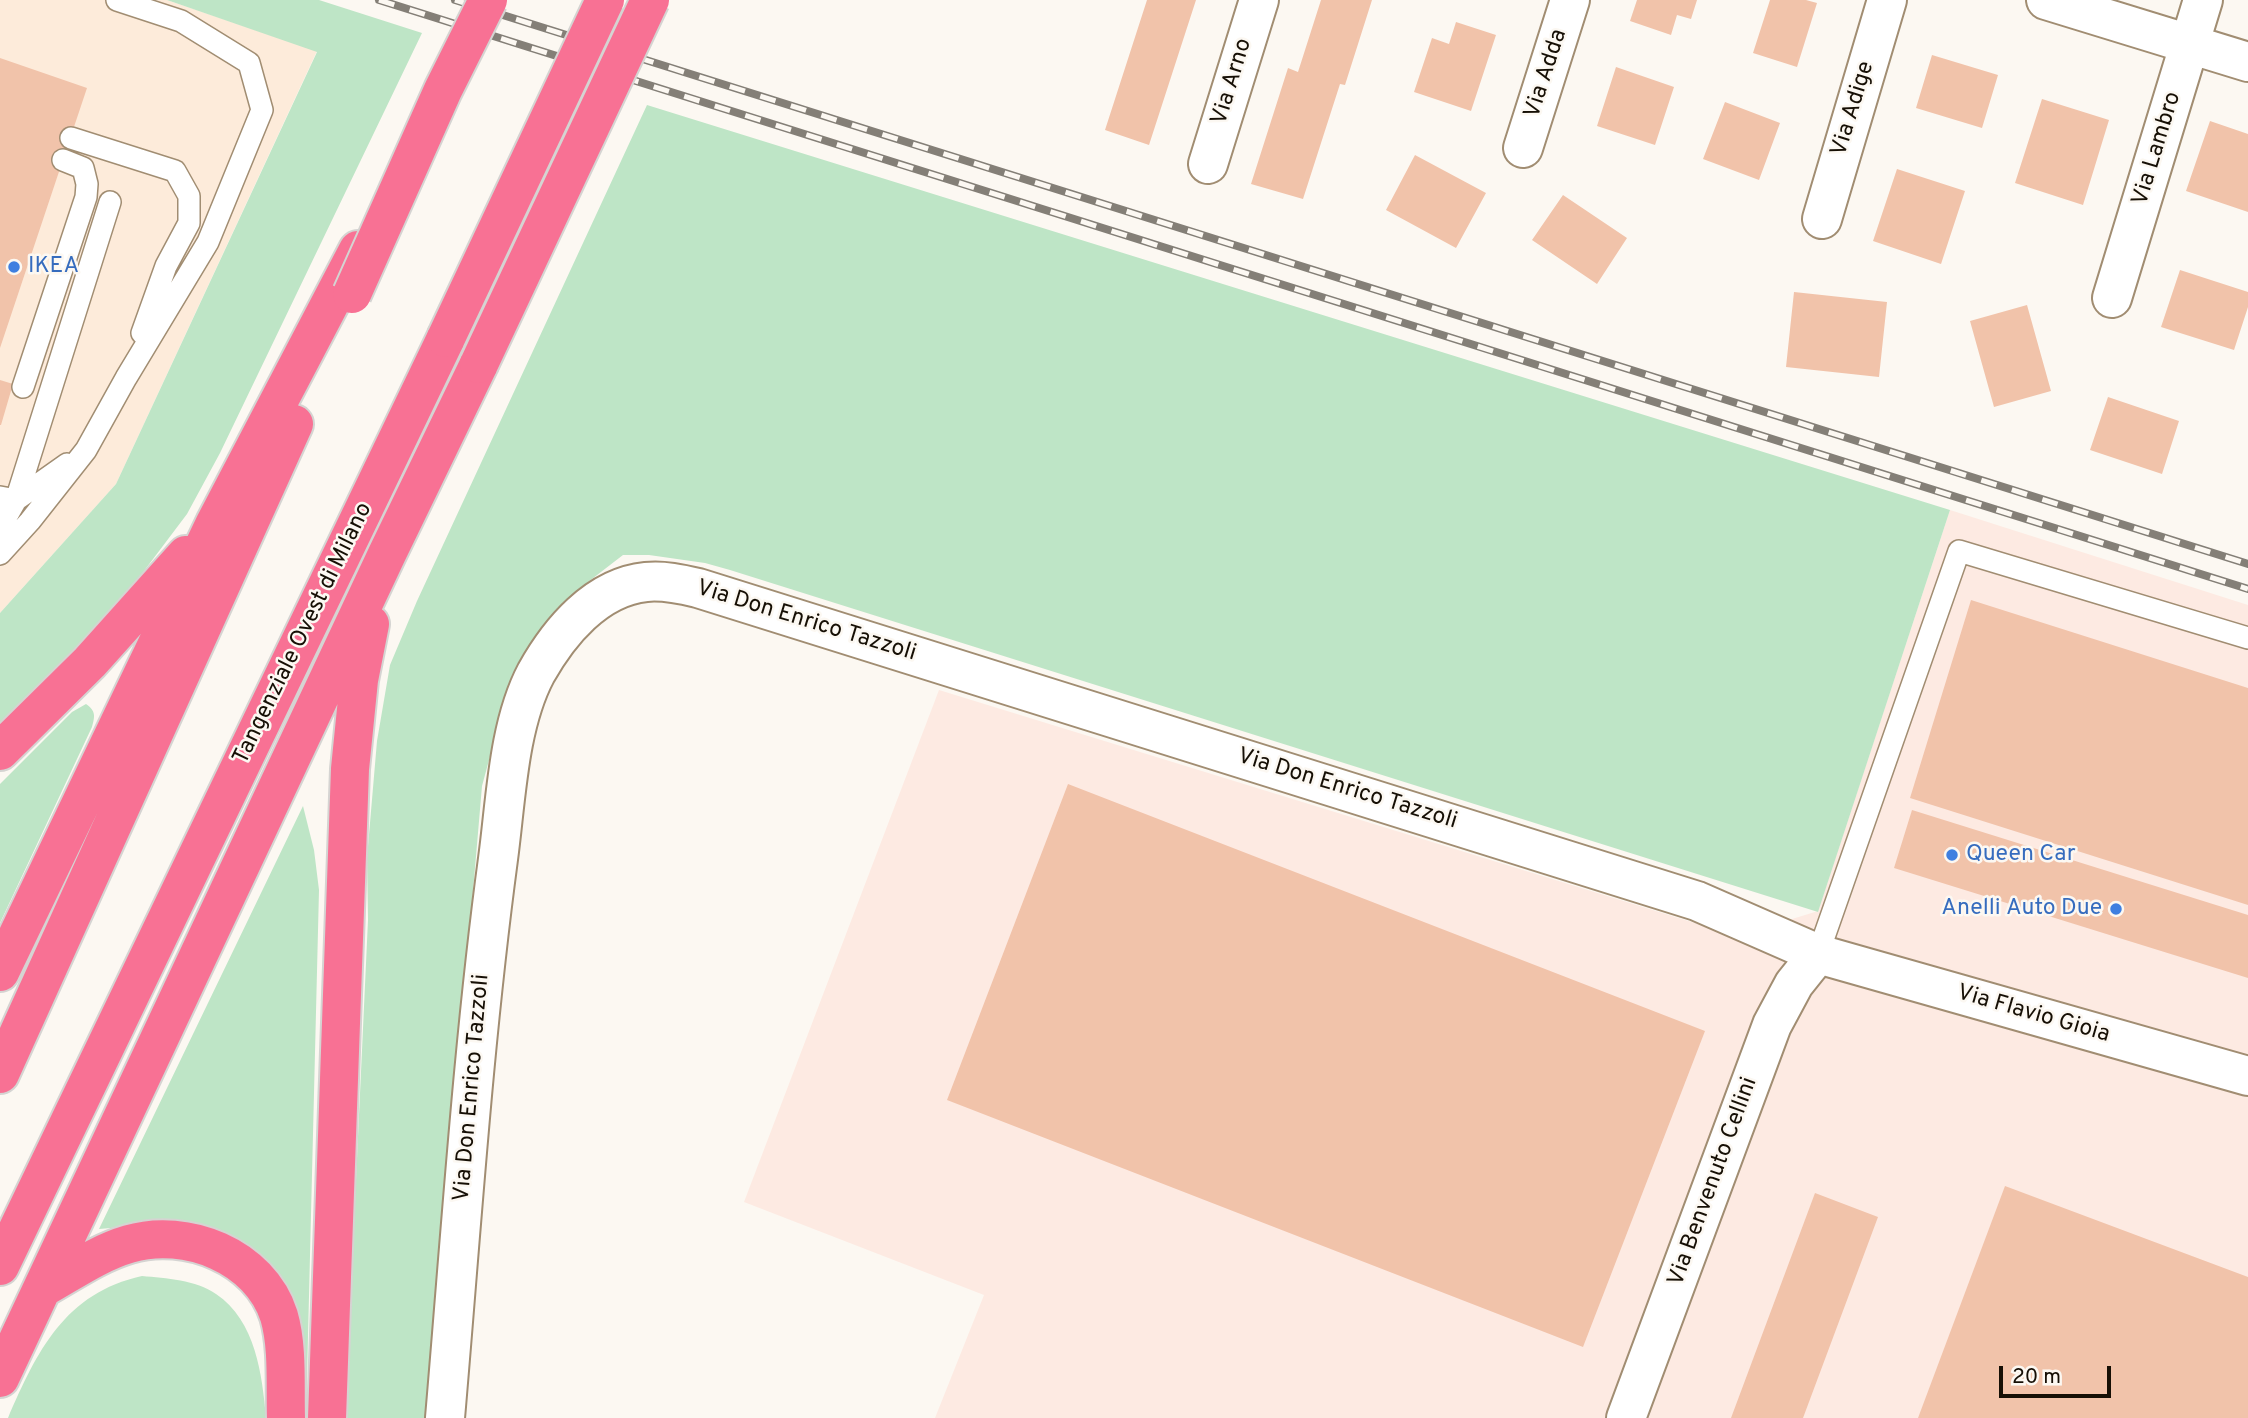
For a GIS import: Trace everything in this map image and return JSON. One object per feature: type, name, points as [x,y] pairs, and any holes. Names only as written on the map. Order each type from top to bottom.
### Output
[{"type":"highway","points":[[0,1074],[346,291],[488,0]]},
{"type":"highway","name":"Tangenziale Ovest di Milano","points":[[0,1266],[446,338],[605,0]]},
{"type":"highway","points":[[0,1378],[650,0]]},
{"type":"highway","points":[[0,972],[215,523],[346,291]]},
{"type":"highway","points":[[0,751],[90,662],[215,523]]},
{"type":"highway","points":[[327,1418],[351,753],[362,661],[387,554]]},
{"type":"highway","points":[[43,1288],[103,1254],[133,1243],[173,1239],[201,1245],[226,1255],[257,1279],[268,1293],[279,1317],[283,1340],[286,1418]]},
{"type":"street","name":"Via Arno","points":[[1208,164],[1259,0]]},
{"type":"street","name":"Via Adda","points":[[1522,148],[1570,0]]},
{"type":"street","name":"Via Adige","points":[[1822,219],[1887,0]]},
{"type":"street","points":[[2046,0],[2248,62]]},
{"type":"street","name":"Via Lambro","points":[[2112,298],[2203,0]]},
{"type":"street","name":"Via Don Enrico Tazzoli","points":[[445,1418],[483,967],[517,726],[528,690],[560,635],[600,599],[622,587],[658,582],[698,588],[1697,901],[1818,954]]},
{"type":"street","name":"Via Flavio Gioia","points":[[1818,954],[2248,1076]]},
{"type":"street","name":"Via Benvenuto Cellini","points":[[1626,1418],[1772,1025],[1794,985],[1818,954]]},
{"type":"lane","points":[[0,554],[30,522],[86,450],[208,242],[262,110],[249,62],[181,21],[117,0]]},
{"type":"lane","points":[[71,138],[175,171],[189,196],[189,223],[166,265],[126,378]]},
{"type":"lane","points":[[23,387],[86,197],[87,184],[83,168],[63,160]]},
{"type":"lane","points":[[0,528],[110,202]]},
{"type":"lane","points":[[8,498],[86,450]]},
{"type":"lane","points":[[1818,954],[1959,551],[2248,639]]},
{"type":"shaded area","points":[[0,0],[167,0],[317,51],[116,484],[0,613]]},
{"type":"shaded area","points":[[1950,510],[2248,605],[2248,1418],[935,1418],[984,1295],[744,1202],[939,690],[1737,936],[1818,911]]},
{"type":"green space","points":[[167,0],[319,0],[422,33],[220,453],[187,514],[104,624],[0,724],[0,613],[116,484],[317,52]]},
{"type":"green space","points":[[647,105],[1950,510],[1818,912],[730,570],[705,563],[649,555],[623,555],[588,582],[539,634],[512,675],[482,786],[428,1418],[345,1418],[368,920],[367,858],[377,741],[390,665],[417,601]]},
{"type":"green space","points":[[86,704],[94,714],[92,727],[0,923],[0,784],[72,712]]},
{"type":"green space","points":[[303,806],[314,850],[319,890],[306,1418],[293,1418],[274,1293],[135,1226],[99,1229]]},
{"type":"green space","points":[[142,1276],[180,1280],[208,1289],[229,1305],[240,1319],[254,1350],[266,1418],[8,1418],[43,1348],[73,1311],[115,1284]]},
{"type":"building","points":[[1147,0],[1196,0],[1149,145],[1105,130]]},
{"type":"building","points":[[1321,0],[1372,0],[1345,85],[1340,84],[1303,199],[1251,184],[1288,68],[1298,72]]},
{"type":"building","points":[[1637,0],[1697,0],[1691,19],[1677,15],[1671,35],[1630,21]]},
{"type":"building","points":[[1770,0],[1806,0],[1817,3],[1797,67],[1753,53]]},
{"type":"building","points":[[1456,22],[1496,35],[1471,111],[1414,92],[1432,38],[1449,44]]},
{"type":"building","points":[[1932,55],[1998,75],[1982,128],[1916,108]]},
{"type":"building","name":"IKEA","points":[[0,58],[87,88],[0,348]]},
{"type":"building","points":[[1616,67],[1674,87],[1655,145],[1597,126]]},
{"type":"building","points":[[2042,99],[2109,120],[2083,205],[2015,183]]},
{"type":"building","points":[[1725,102],[1780,123],[1759,180],[1703,159]]},
{"type":"building","points":[[2210,121],[2248,134],[2248,212],[2186,191]]},
{"type":"building","points":[[1415,155],[1486,193],[1456,248],[1386,210]]},
{"type":"building","points":[[1897,169],[1965,191],[1941,264],[1873,241]]},
{"type":"building","points":[[1563,195],[1627,238],[1597,284],[1532,240]]},
{"type":"building","points":[[2180,270],[2248,292],[2248,307],[2234,350],[2161,327]]},
{"type":"building","points":[[1794,292],[1887,302],[1879,377],[1786,367]]},
{"type":"building","points":[[2027,305],[2051,391],[1994,407],[1970,321]]},
{"type":"building","points":[[0,380],[13,384],[1,425],[0,425]]},
{"type":"building","points":[[2108,397],[2179,421],[2162,474],[2090,450]]},
{"type":"building","points":[[1971,600],[2248,688],[2248,905],[1910,798]]},
{"type":"building","points":[[1068,784],[1705,1031],[1583,1347],[947,1100]]},
{"type":"building","points":[[1912,810],[2248,915],[2248,978],[1894,868]]},
{"type":"building","points":[[2005,1186],[2248,1277],[2248,1418],[1918,1418]]},
{"type":"building","points":[[1815,1193],[1878,1217],[1803,1418],[1731,1418]]},
{"type":"railway","points":[[379,0],[2248,589]]},
{"type":"railway","points":[[455,0],[2248,564]]},
{"type":"place","name":"IKEA","points":[[14,267]]},
{"type":"place","name":"Queen Car","points":[[1952,855]]},
{"type":"place","name":"Anelli Auto Due","points":[[2116,909]]}]
